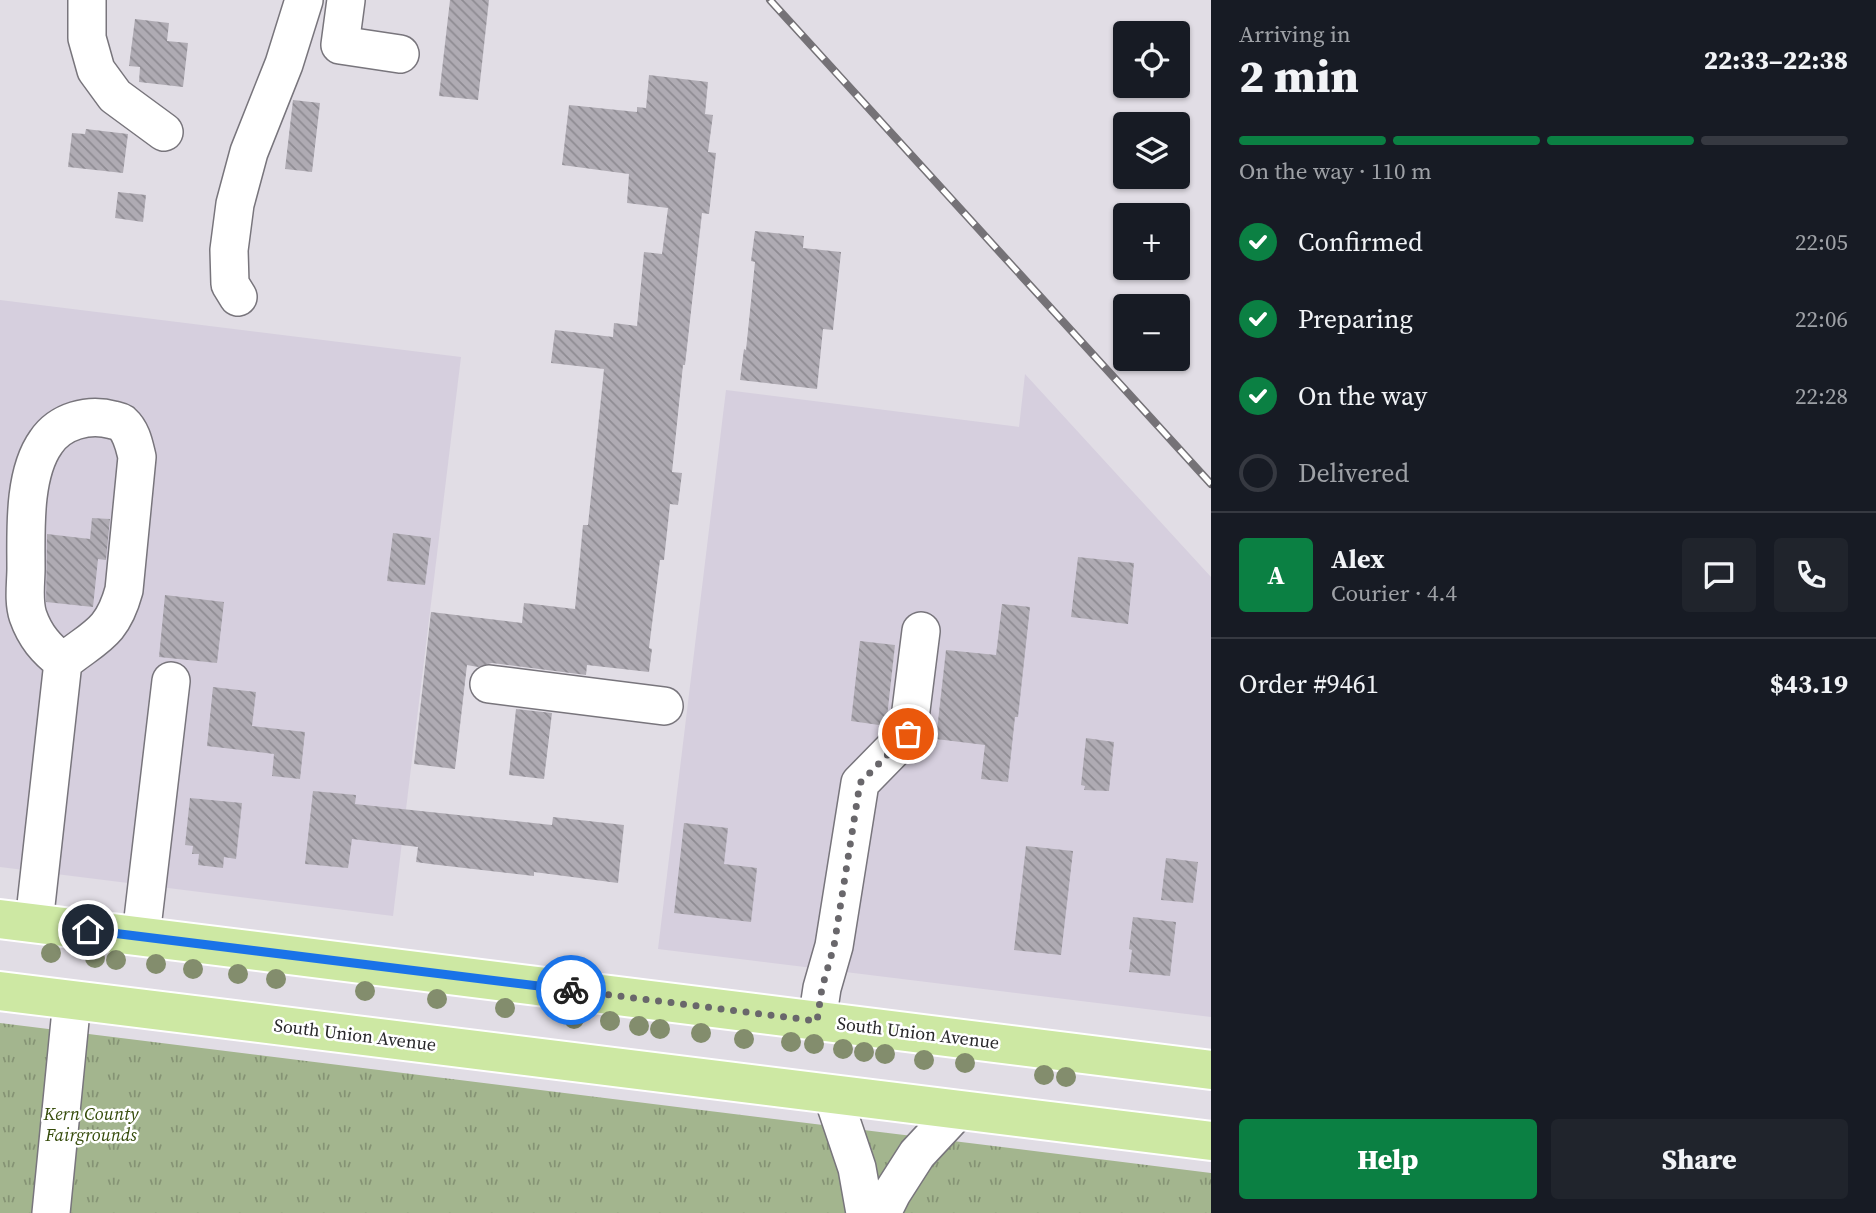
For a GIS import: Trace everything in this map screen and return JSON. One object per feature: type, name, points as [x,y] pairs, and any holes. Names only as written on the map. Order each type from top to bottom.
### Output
[{"type":"main road","name":"South Union Avenue","points":[[17,921],[1211,1070]]},
{"type":"main road","name":"South Union Avenue","points":[[0,991],[1211,1141]]},
{"type":"lane","points":[[87,0],[87,38],[96,70],[115,96],[164,132]]},
{"type":"lane","points":[[237,297],[230,284],[229,250],[235,204],[248,152],[284,64],[304,0]]},
{"type":"lane","points":[[346,0],[340,45],[400,54]]},
{"type":"lane","points":[[17,921],[63,662],[106,629],[120,605],[124,590],[137,457],[132,438],[121,422],[106,418],[87,417],[64,425],[46,441],[35,466],[27,505],[27,613],[36,635],[48,651],[63,662]]},
{"type":"lane","points":[[817,1021],[822,988],[834,946],[860,783],[908,734],[921,631]]},
{"type":"lane","points":[[141,936],[171,681]]},
{"type":"lane","points":[[489,684],[664,706]]},
{"type":"lane","points":[[51,1213],[72,1000]]},
{"type":"lane","points":[[832,1094],[857,1168],[865,1213]]},
{"type":"lane","points":[[882,1213],[917,1154],[958,1110]]},
{"type":"shaded area","points":[[0,300],[461,357],[393,916],[0,867]]},
{"type":"shaded area","points":[[1025,374],[1211,577],[1211,1017],[658,949],[726,390],[1019,427]]},
{"type":"green space","name":"Kern County Fairgrounds","points":[[0,1023],[1211,1173],[1211,1213],[0,1213]]},
{"type":"building","points":[[450,0],[489,0],[478,100],[439,96]]},
{"type":"building","points":[[135,19],[169,23],[167,41],[188,43],[183,87],[139,82],[140,67],[129,66]]},
{"type":"building","points":[[649,75],[708,82],[705,114],[713,115],[708,152],[716,153],[709,214],[702,213],[683,365],[672,472],[682,473],[678,505],[670,504],[664,560],[660,560],[649,648],[652,649],[649,672],[587,665],[586,675],[492,663],[478,667],[467,665],[455,769],[414,764],[431,612],[522,623],[524,603],[575,609],[583,525],[588,525],[604,369],[551,363],[555,330],[613,337],[614,323],[637,326],[644,252],[662,254],[668,208],[627,203],[629,174],[562,165],[569,105],[637,112],[637,107],[646,108]]},
{"type":"building","points":[[293,100],[320,103],[312,172],[285,169]]},
{"type":"building","points":[[86,129],[128,134],[123,173],[68,167],[72,133],[85,134]]},
{"type":"building","points":[[118,192],[146,195],[143,222],[115,218]]},
{"type":"building","points":[[755,231],[804,236],[803,248],[841,252],[833,330],[823,329],[817,389],[740,380],[744,349],[746,350],[755,262],[751,261]]},
{"type":"building","points":[[92,518],[110,519],[106,560],[98,559],[93,607],[46,602],[47,534],[90,539]]},
{"type":"building","points":[[393,533],[431,538],[425,585],[387,581]]},
{"type":"building","points":[[1078,557],[1134,563],[1128,624],[1071,617]]},
{"type":"building","points":[[165,595],[224,602],[217,663],[159,657]]},
{"type":"building","points":[[1002,604],[1030,607],[1008,782],[981,779],[985,745],[936,739],[946,650],[996,655]]},
{"type":"building","points":[[860,641],[895,645],[886,726],[851,721]]},
{"type":"building","points":[[213,687],[256,692],[252,726],[305,732],[300,779],[272,776],[274,754],[207,746]]},
{"type":"building","points":[[516,709],[552,713],[544,779],[509,775]]},
{"type":"building","points":[[1086,738],[1114,742],[1109,791],[1084,790],[1085,786],[1081,785]]},
{"type":"building","points":[[313,791],[356,795],[355,804],[552,825],[553,817],[624,825],[618,883],[534,872],[534,876],[416,862],[418,847],[352,839],[348,868],[305,864]]},
{"type":"building","points":[[190,798],[242,803],[236,859],[224,857],[223,868],[198,865],[199,854],[192,854],[193,846],[185,845]]},
{"type":"building","points":[[684,823],[728,828],[724,864],[757,868],[751,922],[674,913]]},
{"type":"building","points":[[1026,846],[1073,851],[1061,955],[1014,950]]},
{"type":"building","points":[[1166,858],[1198,862],[1193,903],[1161,900]]},
{"type":"building","points":[[1133,917],[1176,922],[1170,976],[1129,972]]},
{"type":"railway","points":[[770,0],[1211,484]]},
{"type":"way so far","points":[[571,990],[817,1021],[822,988],[834,946],[860,783],[908,734]]},
{"type":"route","points":[[88,930],[571,990]]}]
